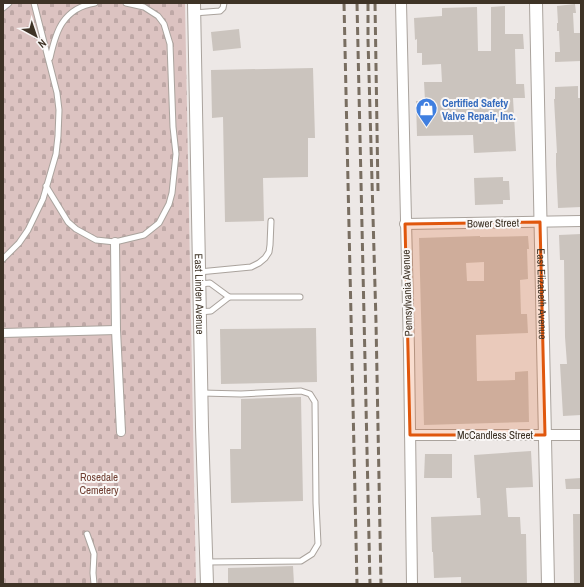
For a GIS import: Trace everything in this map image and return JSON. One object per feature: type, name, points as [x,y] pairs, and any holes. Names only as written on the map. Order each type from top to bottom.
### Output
[{"type":"street","name":"Pennsylvania Avenue","points":[[401,3],[409,350],[412,584]]},
{"type":"street","name":"East Elizabeth Avenue","points":[[536,3],[548,584]]},
{"type":"street","name":"East Linden Avenue","points":[[194,8],[207,584]]},
{"type":"street","name":"Bower Street","points":[[405,224],[581,221]]},
{"type":"street","points":[[115,242],[116,330],[121,432]]},
{"type":"street","points":[[3,333],[116,330]]},
{"type":"street","name":"McCandless Street","points":[[410,435],[581,434]]},
{"type":"lane","points":[[3,8],[9,3]]},
{"type":"lane","points":[[3,259],[19,243],[28,230],[43,199],[56,154],[59,110],[57,93],[34,3]]},
{"type":"lane","points":[[49,61],[62,23],[74,11],[87,4],[95,3]]},
{"type":"lane","points":[[46,186],[68,222],[76,229],[96,240],[115,242],[144,235],[159,222],[169,204],[172,193],[176,154],[173,127],[170,44],[164,24],[158,16],[144,7],[126,3]]},
{"type":"lane","points":[[194,8],[220,12],[224,3]]},
{"type":"lane","points":[[200,278],[251,267],[259,263],[269,252],[271,221]]},
{"type":"lane","points":[[200,278],[210,283],[229,297],[300,297]]},
{"type":"lane","points":[[200,312],[211,311],[229,297]]},
{"type":"lane","points":[[202,393],[240,394],[301,391],[310,394],[315,402],[318,544],[312,554],[301,561],[206,562]]},
{"type":"lane","points":[[87,534],[94,554],[94,584]]},
{"type":"highlighted area","points":[[540,222],[545,435],[410,435],[405,224]]},
{"type":"green space","name":"Rosedale Cemetery","points":[[3,3],[185,3],[196,584],[3,584]]},
{"type":"building","points":[[575,4],[576,13],[573,13],[574,33],[581,33],[581,61],[555,62],[555,52],[560,52],[559,31],[557,31],[557,6]]},
{"type":"building","points":[[505,6],[505,34],[523,34],[524,49],[515,49],[516,84],[524,84],[525,98],[513,98],[516,151],[474,153],[473,135],[417,136],[416,101],[425,101],[424,82],[442,82],[441,64],[422,65],[422,53],[417,53],[414,18],[442,16],[442,8],[477,7],[478,51],[491,51],[491,7]]},
{"type":"building","points":[[239,29],[241,48],[213,51],[211,32]]},
{"type":"building","points":[[313,68],[315,138],[308,138],[308,177],[263,178],[264,221],[225,222],[223,117],[212,118],[211,70]]},
{"type":"building","points":[[578,86],[578,98],[581,98],[581,207],[558,208],[554,99],[555,87]]},
{"type":"building","points":[[503,177],[503,181],[509,181],[510,200],[503,200],[503,204],[475,205],[474,178]]},
{"type":"building","points":[[581,234],[581,415],[563,416],[560,364],[567,364],[565,337],[564,260],[560,260],[559,235]]},
{"type":"building","points":[[528,236],[528,279],[520,280],[521,314],[527,314],[528,333],[476,335],[477,381],[515,380],[515,372],[528,371],[529,422],[424,425],[419,238]],"holes":[[[484,262],[484,281],[467,281],[466,263]]]},
{"type":"building","points":[[316,328],[317,382],[221,384],[220,329]]},
{"type":"building","points":[[301,397],[303,501],[231,503],[230,449],[241,449],[241,399]]},
{"type":"building","points":[[531,451],[533,487],[506,488],[508,517],[520,517],[521,534],[526,534],[527,584],[461,584],[461,577],[434,578],[431,517],[481,515],[480,498],[477,498],[474,455]]},
{"type":"building","points":[[425,454],[452,454],[452,478],[424,478]]},
{"type":"building","points":[[581,478],[581,489],[566,489],[565,479]]},
{"type":"building","points":[[573,514],[581,514],[581,584],[574,584]]},
{"type":"building","points":[[293,566],[294,584],[228,584],[228,568]]},
{"type":"railway","points":[[344,3],[357,584]]},
{"type":"railway","points":[[357,3],[370,584]]},
{"type":"railway","points":[[368,3],[381,584]]},
{"type":"railway","points":[[375,3],[378,192]]},
{"type":"place","name":"Certified Safety Valve Repair, Inc.","points":[[426,128]]}]
